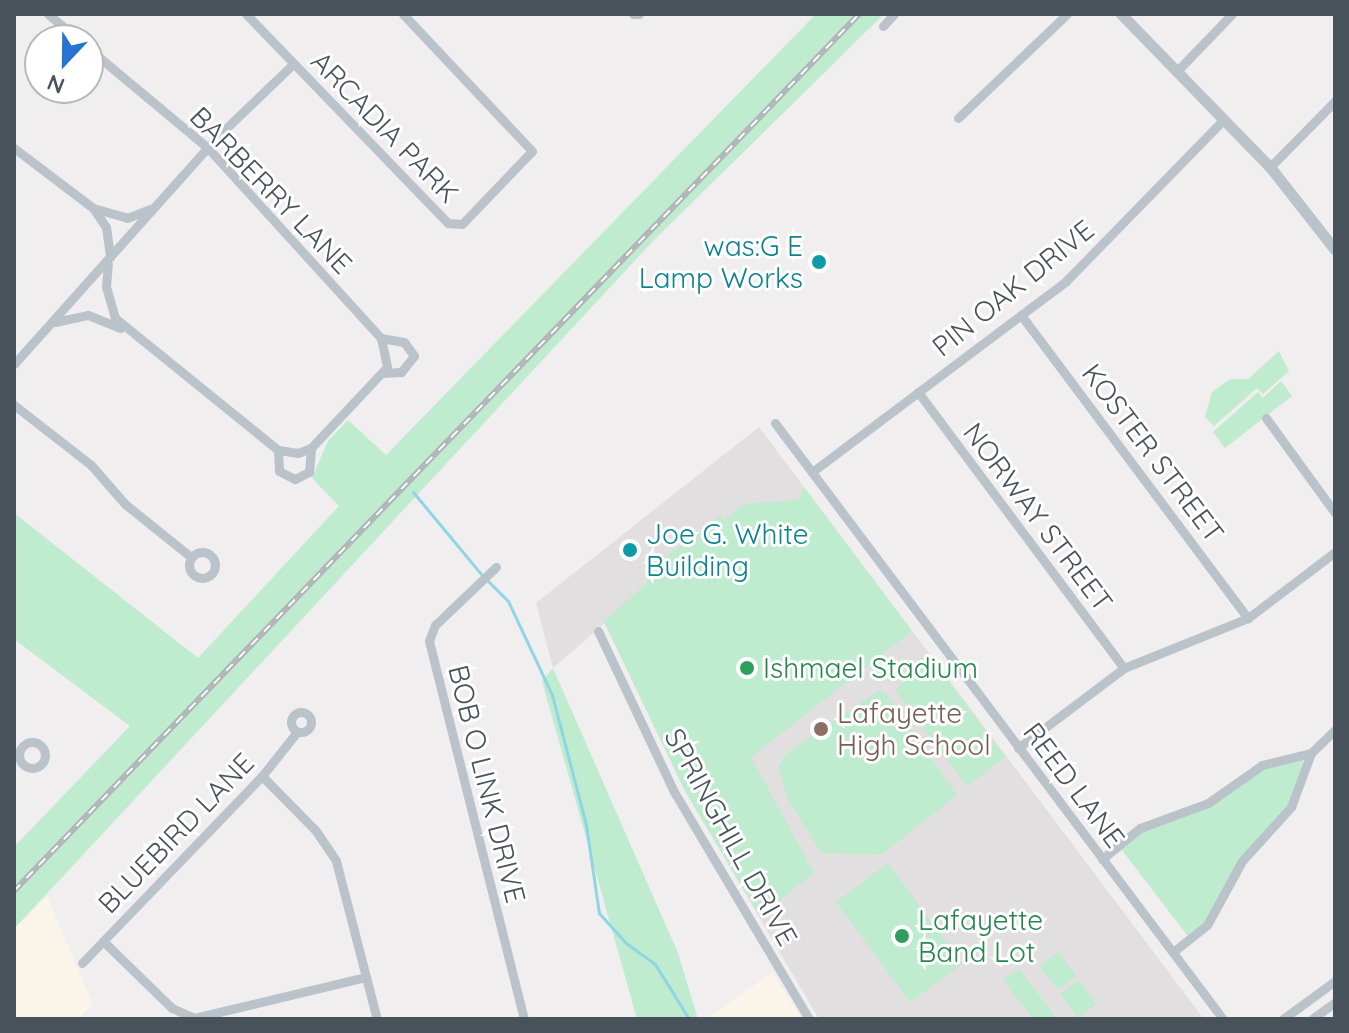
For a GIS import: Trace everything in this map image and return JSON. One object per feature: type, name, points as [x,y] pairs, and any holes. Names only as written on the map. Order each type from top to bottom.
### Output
[{"type":"street","name":"ARCADIA PARK","points":[[246,14],[448,223],[462,224],[532,151],[403,14]]},
{"type":"street","points":[[883,26],[894,14]]},
{"type":"street","points":[[958,118],[1067,14]]},
{"type":"street","points":[[1121,14],[1270,167],[1335,250]]},
{"type":"street","points":[[1177,71],[1232,14]]},
{"type":"street","name":"BARBERRY LANE","points":[[104,61],[207,147],[381,338],[404,342],[414,356],[401,372],[383,373]]},
{"type":"street","points":[[15,362],[207,147],[293,64]]},
{"type":"street","points":[[1270,167],[1335,101]]},
{"type":"street","name":"PIN OAK DRIVE","points":[[812,472],[1089,260],[1224,119]]},
{"type":"street","points":[[14,148],[93,208],[106,227],[108,303],[115,318],[139,341],[278,450],[298,453],[311,448],[383,373],[388,353],[381,338]]},
{"type":"street","points":[[93,208],[127,218],[159,204]]},
{"type":"street","points":[[50,324],[70,315],[88,315],[139,341]]},
{"type":"street","name":"KOSTER STREET","points":[[1021,315],[1248,618]]},
{"type":"street","name":"NORWAY STREET","points":[[918,392],[1124,668]]},
{"type":"street","points":[[14,405],[91,465],[125,504],[191,557]]},
{"type":"street","points":[[1266,418],[1335,513]]},
{"type":"street","name":"REED LANE","points":[[775,423],[1223,1019]]},
{"type":"street","points":[[278,450],[279,471],[295,479],[309,472],[311,448]]},
{"type":"street","points":[[1018,748],[1124,668],[1248,618],[1335,552]]},
{"type":"street","name":"BOB O LINK DRIVE","points":[[496,567],[435,625],[429,641],[524,1019]]},
{"type":"street","name":"SPRINGHILL DRIVE","points":[[598,631],[673,790],[809,1019]]},
{"type":"street","points":[[1173,952],[1207,925],[1242,861],[1291,807],[1311,753],[1335,730]]},
{"type":"street","name":"BLUEBIRD LANE","points":[[82,963],[262,776],[297,732]]},
{"type":"street","points":[[1102,859],[1140,828],[1208,803],[1252,770],[1311,753]]},
{"type":"street","points":[[262,776],[328,846],[342,880],[377,1019]]},
{"type":"street","points":[[103,941],[172,1008],[194,1018],[366,977]]},
{"type":"street","points":[[1283,1019],[1335,981]]},
{"type":"street","points":[[1312,1019],[1335,1002]]},
{"type":"shaded area","name":"Lafayette High School","points":[[759,427],[1204,1019],[819,1019],[685,791],[605,623],[553,668],[536,603]]},
{"type":"shaded area","points":[[47,896],[93,1004],[78,1019],[14,1019],[14,929]]},
{"type":"shaded area","points":[[772,973],[802,1019],[705,1019]]},
{"type":"green space","points":[[816,14],[884,14],[654,240],[14,929],[14,847],[130,726],[14,639],[14,513],[198,658],[339,506],[312,478],[328,441],[348,420],[386,455]]},
{"type":"green space","points":[[1279,351],[1289,371],[1263,394],[1257,388],[1214,426],[1205,417],[1212,392],[1230,379],[1248,379]]},
{"type":"green space","points":[[1281,381],[1292,396],[1225,448],[1213,432],[1258,392],[1263,398]]},
{"type":"green space","name":"Ishmael Stadium","points":[[804,487],[912,631],[751,757],[814,873],[760,916],[685,791],[604,622],[665,565],[662,560],[720,516],[723,520],[744,504],[798,500]]},
{"type":"green space","points":[[931,658],[1005,757],[967,786],[895,690]]},
{"type":"green space","points":[[553,668],[678,953],[698,1019],[637,1019],[542,681]]},
{"type":"green space","points":[[878,691],[885,692],[957,795],[881,855],[821,853],[788,799],[778,767],[787,753]]},
{"type":"green space","points":[[1304,759],[1292,800],[1250,849],[1220,908],[1190,939],[1118,845],[1128,836],[1199,808],[1247,773]]},
{"type":"green space","name":"Lafayette Band Lot","points":[[888,863],[962,964],[910,1002],[836,902]]},
{"type":"green space","points":[[1058,952],[1076,976],[1058,990],[1039,966]]},
{"type":"green space","points":[[1019,969],[1057,1019],[1033,1019],[1003,980]]},
{"type":"green space","points":[[1079,980],[1096,1004],[1078,1018],[1060,994]]},
{"type":"waterway","points":[[413,492],[482,575]]},
{"type":"waterway","points":[[487,580],[508,601],[552,695],[586,825],[599,913],[626,943],[655,964],[689,1019]]},
{"type":"railway","points":[[14,891],[859,14]]},
{"type":"place","name":"was:G E Lamp Works","points":[[819,262]]},
{"type":"place","name":"Joe G. White Building","points":[[630,550]]},
{"type":"place","name":"Ishmael Stadium","points":[[747,668]]},
{"type":"place","name":"Lafayette High School","points":[[821,729]]},
{"type":"place","name":"Lafayette Band Lot","points":[[902,936]]}]
